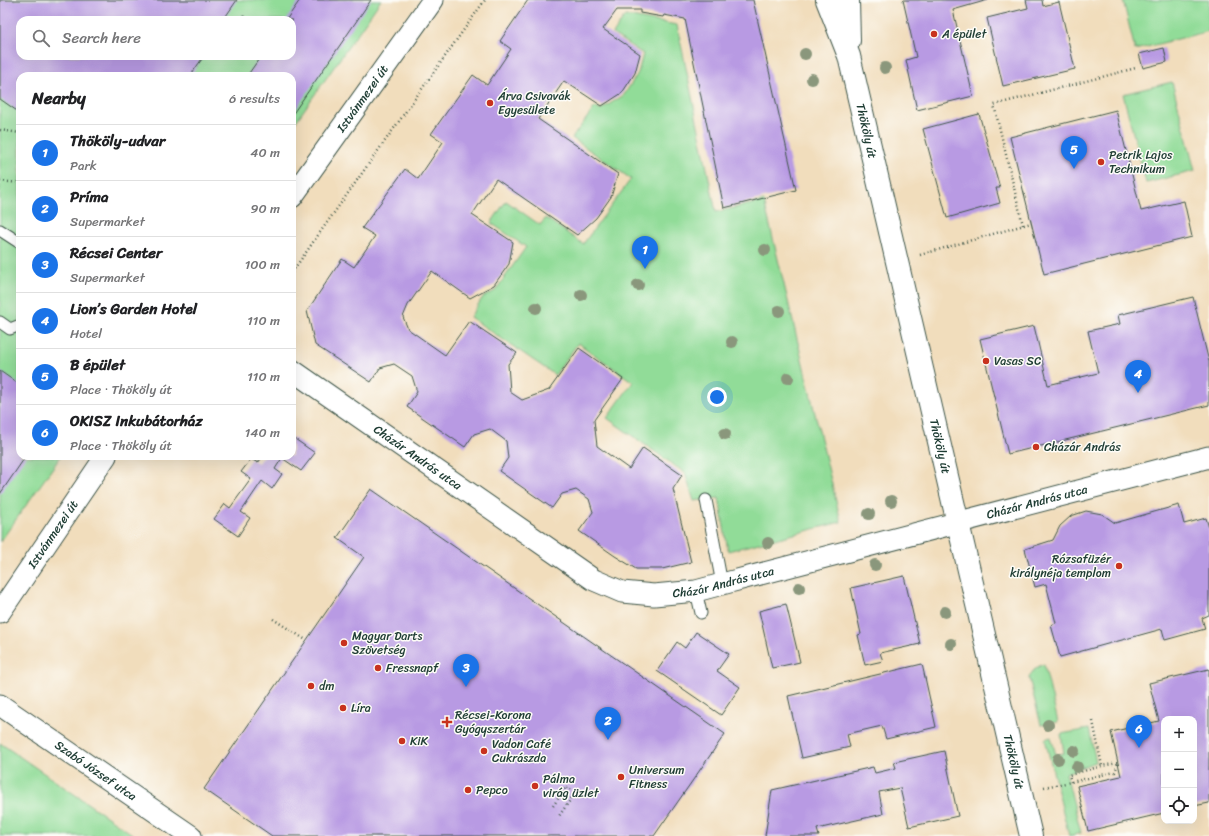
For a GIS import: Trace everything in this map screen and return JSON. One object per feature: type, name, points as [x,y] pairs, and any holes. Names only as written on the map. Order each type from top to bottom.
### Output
[{"type":"main road","name":"Thököly út","points":[[828,0],[849,56],[1031,836]]},
{"type":"main road","name":"Thököly út","points":[[848,0],[849,56]]},
{"type":"street","name":"Istvánmezei út","points":[[296,191],[433,0]]},
{"type":"street","name":"Cházár András utca","points":[[296,373],[594,580],[622,592],[654,595],[696,591],[1209,457]]},
{"type":"street","name":"Istvánmezei út","points":[[0,612],[103,460]]},
{"type":"street","name":"Szabó József utca","points":[[0,705],[191,836]]},
{"type":"lane","points":[[0,230],[16,240]]},
{"type":"lane","points":[[0,322],[15,327]]},
{"type":"lane","points":[[706,500],[722,584]]},
{"type":"lane","points":[[696,591],[702,614]]},
{"type":"path","points":[[296,266],[485,0]]},
{"type":"path","points":[[1023,225],[994,105],[1136,68]]},
{"type":"path","points":[[0,130],[16,132]]},
{"type":"path","points":[[0,181],[16,183]]},
{"type":"path","points":[[896,262],[1031,223]]},
{"type":"path","points":[[273,619],[306,640]]},
{"type":"path","points":[[1093,721],[1102,766]]},
{"type":"path","points":[[1118,763],[1115,772],[1071,782],[1069,775],[1102,766],[1118,763]]},
{"type":"path","points":[[553,806],[566,787],[575,793],[559,816]]},
{"type":"green space","points":[[0,0],[381,0],[296,121],[296,72],[16,72],[16,460],[58,460],[0,542]]},
{"type":"green space","points":[[1123,0],[1209,0],[1209,31],[1135,50]]},
{"type":"green space","points":[[625,16],[677,25],[716,212],[764,201],[841,522],[728,551],[719,498],[694,501],[685,473],[607,418],[633,382],[578,343],[555,375],[470,317],[483,297],[495,291],[526,247],[491,223],[506,201],[540,225],[546,218],[583,244],[631,179],[572,138],[595,107],[600,110],[624,95],[638,73],[643,54],[613,34]]},
{"type":"green space","points":[[1172,82],[1195,171],[1146,183],[1123,94]]},
{"type":"green space","points":[[1044,664],[1058,722],[1041,725],[1029,678],[1035,669]]},
{"type":"green space","points":[[1089,729],[1096,762],[1066,773],[1081,833],[1069,836],[1045,739],[1051,737],[1056,755],[1064,753],[1061,734]]},
{"type":"green space","points":[[0,743],[135,836],[0,836]]},
{"type":"building","points":[[0,0],[237,0],[226,16],[16,16],[16,60],[201,60],[193,72],[16,72],[16,110],[0,99]]},
{"type":"building","points":[[300,0],[371,0],[296,109],[296,72],[250,72],[258,60],[296,60],[296,16],[289,16]]},
{"type":"building","points":[[528,0],[753,0],[796,190],[724,208],[685,19],[640,13],[640,10],[617,10],[603,29],[640,54],[635,73],[622,93],[602,106],[564,81],[538,119],[618,174],[611,197],[596,218],[577,235],[496,179],[472,215],[513,242],[509,264],[494,285],[470,298],[432,271],[408,305],[403,317],[408,329],[445,355],[469,321],[517,353],[508,364],[510,392],[522,400],[549,390],[579,348],[623,379],[594,420],[597,446],[629,469],[643,448],[682,475],[673,489],[691,562],[662,569],[636,569],[579,531],[593,512],[589,499],[576,490],[562,494],[552,508],[499,471],[508,458],[506,441],[490,429],[474,434],[465,447],[407,407],[417,392],[412,376],[394,364],[380,368],[371,382],[315,345],[307,311],[342,259],[354,267],[375,236],[362,228],[405,169],[418,179],[443,142],[431,134],[473,75],[487,85],[511,49],[500,41]]},
{"type":"building","name":"A épület","points":[[903,0],[988,0],[953,10],[973,96],[917,110],[906,60],[916,57]]},
{"type":"building","points":[[1026,0],[1042,0],[1043,6],[1059,2],[1075,69],[1003,86],[987,18],[1028,8]]},
{"type":"building","points":[[1164,48],[1167,62],[1143,68],[1139,54]]},
{"type":"building","points":[[1116,110],[1141,211],[1184,201],[1192,237],[1044,274],[1010,137]]},
{"type":"building","points":[[979,114],[1000,188],[996,188],[1000,203],[947,218],[923,129]]},
{"type":"building","points":[[1193,297],[1209,362],[1209,405],[1008,454],[980,339],[1034,326],[1048,385],[1098,373],[1088,331],[1120,324],[1118,315]]},
{"type":"building","points":[[0,371],[16,382],[16,460],[23,460],[0,494]]},
{"type":"building","points":[[296,440],[315,453],[301,471],[285,460],[296,460]]},
{"type":"building","points":[[250,460],[258,463],[260,460],[281,460],[275,469],[282,474],[272,489],[262,481],[241,512],[250,518],[238,536],[214,519],[225,504],[230,508],[251,479],[241,472]]},
{"type":"building","points":[[371,489],[725,734],[654,836],[272,836],[204,789],[364,557],[337,538]]},
{"type":"building","name":"Rózsafüzér királynéja templom","points":[[1179,505],[1184,524],[1206,518],[1209,528],[1209,615],[1202,618],[1205,629],[1165,640],[1162,629],[1060,657],[1051,625],[1056,623],[1046,584],[1035,587],[1025,549],[1053,540],[1060,526],[1071,516],[1086,511],[1102,514],[1115,523]]},
{"type":"building","points":[[904,576],[920,644],[880,653],[883,661],[865,665],[858,635],[861,634],[851,588]]},
{"type":"building","points":[[786,604],[800,662],[772,668],[759,611]]},
{"type":"building","points":[[696,632],[729,654],[717,671],[740,687],[721,715],[657,671],[677,642],[685,648]]},
{"type":"building","points":[[922,664],[936,727],[886,739],[882,726],[847,734],[850,747],[802,758],[788,696]]},
{"type":"building","points":[[1209,669],[1209,803],[1197,805],[1197,716],[1161,716],[1161,814],[1088,831],[1077,786],[1121,776],[1111,732],[1159,721],[1149,683]]},
{"type":"building","points":[[944,751],[958,816],[909,827],[900,788],[879,792],[883,814],[817,829],[819,836],[765,836],[772,790],[873,767],[875,773],[896,768],[894,762]]},
{"type":"place","name":"A épület","points":[[934,34]]},
{"type":"place","name":"Árva Csivavák Egyesülete","points":[[490,103]]},
{"type":"place","name":"Petrik Lajos Technikum","points":[[1101,162]]},
{"type":"place","name":"B épület","points":[[1074,169]]},
{"type":"place","name":"Thököly-udvar","points":[[645,269]]},
{"type":"place","name":"Vasas SC","points":[[986,361]]},
{"type":"place","name":"Lion’s Garden Hotel","points":[[1138,393]]},
{"type":"place","name":"Cházár András","points":[[1036,447]]},
{"type":"place","name":"Rózsafüzér királynéja templom","points":[[1119,566]]},
{"type":"place","name":"Magyar Darts Szövetség","points":[[344,643]]},
{"type":"place","name":"Fressnapf","points":[[378,668]]},
{"type":"place","name":"dm","points":[[311,686]]},
{"type":"place","name":"Récsei Center","points":[[466,687]]},
{"type":"place","name":"Líra","points":[[343,708]]},
{"type":"place","name":"Récsei-Korona Gyógyszertár","points":[[447,722]]},
{"type":"place","name":"Príma","points":[[608,740]]},
{"type":"place","name":"KiK","points":[[402,741]]},
{"type":"place","name":"OKISZ Inkubátorház","points":[[1139,748]]},
{"type":"place","name":"Vadon Café Cukrászda","points":[[484,751]]},
{"type":"place","name":"Universum Fitness","points":[[621,777]]},
{"type":"place","name":"Pálma virág üzlet","points":[[535,786]]},
{"type":"place","name":"Pepco","points":[[468,790]]}]
